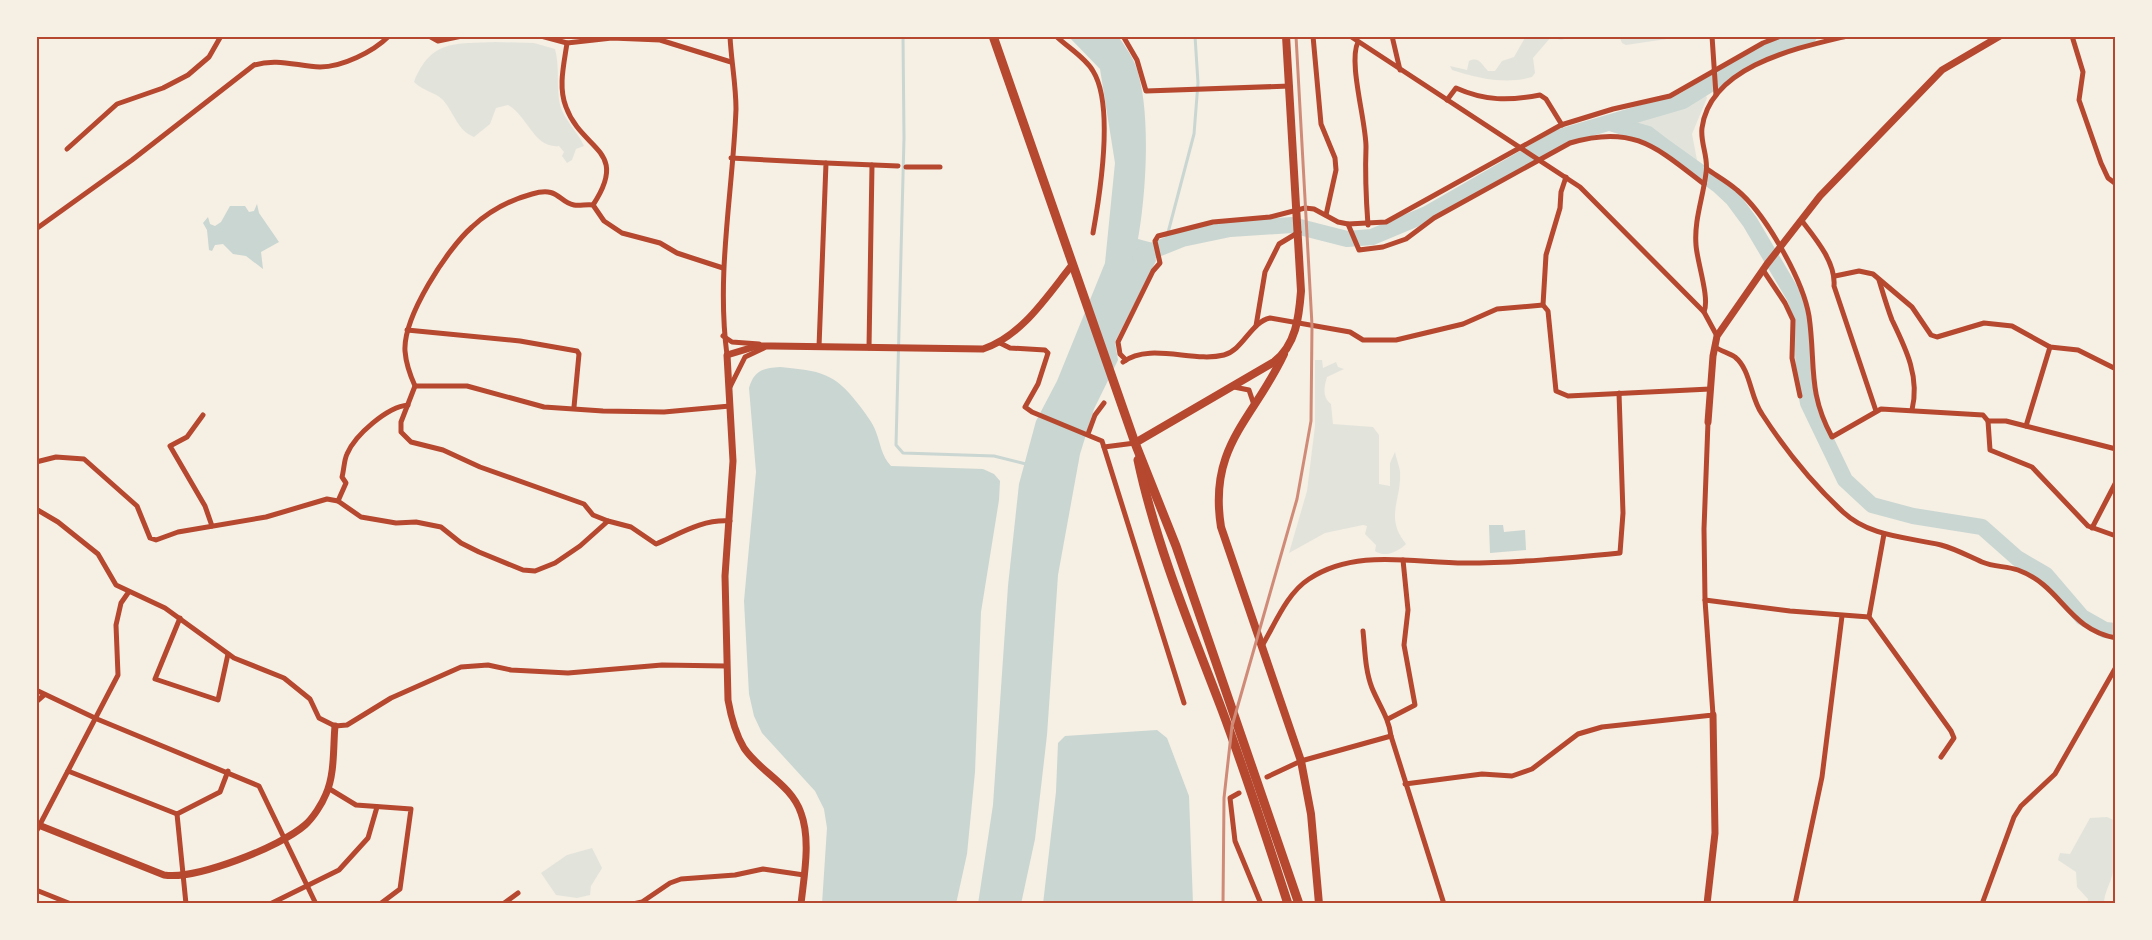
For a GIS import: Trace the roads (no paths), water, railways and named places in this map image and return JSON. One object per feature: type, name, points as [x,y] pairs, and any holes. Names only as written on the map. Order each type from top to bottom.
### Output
[{"type":"highway","points":[[993,36],[1108,363],[1135,443],[1151,508],[1234,742],[1288,904]]},
{"type":"highway","points":[[1135,443],[1154,485],[1299,904]]},
{"type":"main road","points":[[1286,36],[1299,232],[1301,291],[1297,324],[1284,354],[1231,443],[1218,490],[1221,527],[1301,762],[1311,814],[1319,904]]},
{"type":"main road","points":[[1135,443],[1233,387],[1284,354]]},
{"type":"street","points":[[67,149],[117,104],[163,88],[188,75],[209,57],[221,36]]},
{"type":"street","points":[[36,229],[132,160],[254,65],[275,61],[330,66],[368,51],[389,36]]},
{"type":"street","points":[[429,36],[438,41],[462,36]]},
{"type":"street","points":[[496,36],[535,36]]},
{"type":"street","points":[[541,36],[567,43],[612,38],[660,40],[731,62]]},
{"type":"street","points":[[730,36],[736,108],[723,268],[723,336],[730,387],[733,461],[725,576],[726,666],[731,717],[738,736],[745,749],[786,788],[801,812],[805,830],[801,904]]},
{"type":"street","points":[[1056,36],[1092,69],[1102,88],[1102,171],[1093,233]]},
{"type":"street","points":[[1123,36],[1137,60],[1146,91],[1290,86]]},
{"type":"street","points":[[1313,36],[1321,124],[1335,158],[1336,170],[1326,215]]},
{"type":"street","points":[[1350,36],[1566,177],[1604,209],[1704,312],[1717,336]]},
{"type":"street","points":[[1392,36],[1400,70]]},
{"type":"street","points":[[1712,36],[1713,88],[1716,95]]},
{"type":"street","points":[[1543,305],[1497,309],[1463,324],[1396,340],[1369,341],[1350,332],[1270,318],[1263,320],[1230,353],[1222,356],[1139,355],[1125,361],[1120,354],[1119,342],[1160,263],[1155,241],[1158,236],[1196,226],[1314,209],[1349,226],[1368,225],[1400,216],[1562,125],[1612,109],[1670,96],[1713,75],[1781,36]]},
{"type":"street","points":[[1704,312],[1706,302],[1697,260],[1695,231],[1707,171],[1702,127],[1716,95],[1724,85],[1784,51],[1847,36]]},
{"type":"street","points":[[1707,904],[1714,833],[1713,715],[1704,600],[1704,529],[1710,389],[1717,336],[1765,267],[1833,182],[1942,70],[2000,36]]},
{"type":"street","points":[[2072,36],[2083,72],[2079,100],[2101,163],[2108,178],[2116,184]]},
{"type":"street","points":[[1358,42],[1355,48],[1366,148],[1364,167],[1368,225]]},
{"type":"street","points":[[567,43],[561,90],[566,107],[578,128],[599,148],[607,163],[608,170],[604,187],[593,205]]},
{"type":"street","points":[[1447,100],[1455,88],[1474,96],[1508,101],[1540,95],[1562,125]]},
{"type":"street","points":[[1349,226],[1356,247],[1364,250],[1400,243],[1434,218],[1539,159],[1570,143],[1593,136],[1637,139],[1651,145],[1704,182]]},
{"type":"street","points":[[731,158],[898,166]]},
{"type":"street","points":[[819,347],[826,163]]},
{"type":"street","points":[[868,348],[872,165]]},
{"type":"street","points":[[906,167],[940,167]]},
{"type":"street","points":[[1707,171],[1738,190],[1752,205],[1772,233],[1778,250],[1800,285],[1810,329],[1813,384],[1819,411],[1832,437],[1876,411],[1886,409],[1907,412],[1912,410],[1967,413],[1983,416],[1988,421],[1990,450],[2032,468],[2092,528],[2116,537]]},
{"type":"street","points":[[1566,177],[1561,192],[1560,208],[1546,255],[1543,305],[1548,311],[1556,391],[1568,396],[1710,389]]},
{"type":"street","points":[[593,205],[574,205],[558,194],[550,192],[532,194],[492,211],[471,227],[438,269],[408,330],[405,351],[408,371],[415,386],[401,422],[401,432],[411,442],[443,450],[584,504],[593,515],[631,526],[657,544],[703,523],[730,521]]},
{"type":"street","points":[[593,205],[604,221],[622,234],[660,243],[678,253],[723,268]]},
{"type":"street","points":[[1802,221],[1821,245],[1835,276],[1834,286],[1876,411]]},
{"type":"street","points":[[1256,328],[1266,272],[1279,244],[1299,232]]},
{"type":"street","points":[[727,355],[757,346],[967,351],[983,349],[1000,343],[1032,313],[1072,265]]},
{"type":"street","points":[[1765,267],[1793,320],[1792,358],[1800,396]]},
{"type":"street","points":[[1835,276],[1866,271],[1912,307],[1932,335],[1937,337],[1989,323],[2020,329],[2050,347],[2078,350],[2116,369]]},
{"type":"street","points":[[1879,280],[1891,318],[1906,347],[1912,367],[1912,410]]},
{"type":"street","points":[[408,330],[520,341],[577,351],[579,354],[574,407]]},
{"type":"street","points":[[723,336],[732,342],[772,346]]},
{"type":"street","points":[[1000,343],[1010,348],[1045,350],[1048,353],[1038,384],[1025,407],[1102,441],[1184,703]]},
{"type":"street","points":[[730,387],[745,357],[772,346]]},
{"type":"street","points":[[1714,347],[1739,362],[1754,401],[1772,430],[1842,511],[1856,523],[1884,534],[1959,550],[1981,562],[2016,569],[2048,586],[2081,625],[2089,630],[2116,638]]},
{"type":"street","points":[[2026,426],[2050,347]]},
{"type":"street","points":[[415,386],[467,386],[544,407],[574,407],[603,411],[664,412],[730,406]]},
{"type":"street","points":[[1233,387],[1249,390],[1254,405]]},
{"type":"street","points":[[1262,646],[1286,606],[1309,579],[1357,561],[1484,562],[1620,552],[1623,513],[1619,393]]},
{"type":"street","points":[[1088,434],[1095,415],[1104,403]]},
{"type":"street","points":[[338,501],[346,483],[342,477],[347,454],[357,440],[390,411],[408,405]]},
{"type":"street","points":[[203,415],[187,437],[170,446],[206,506],[212,526]]},
{"type":"street","points":[[1988,421],[2006,421],[2116,448]]},
{"type":"street","points":[[1104,447],[1135,443]]},
{"type":"street","points":[[36,462],[56,457],[84,459],[138,506],[150,538],[156,540],[178,532],[266,517],[314,505],[327,499],[338,501],[361,518],[396,523],[422,523],[441,528],[461,543],[479,552],[524,570],[535,571],[555,563],[572,552],[608,521]]},
{"type":"street","points":[[2092,528],[2116,482]]},
{"type":"street","points":[[36,509],[58,522],[98,554],[116,585],[128,593],[165,608],[228,654],[284,678],[310,699],[319,718],[335,726],[347,725],[400,694],[461,667],[488,665],[511,670],[568,673],[662,665],[726,666]]},
{"type":"street","points":[[1884,534],[1869,617],[1951,730],[1954,738],[1941,757]]},
{"type":"street","points":[[1388,719],[1415,705],[1404,645],[1408,603],[1403,560]]},
{"type":"street","points":[[128,593],[121,603],[116,625],[118,675],[97,719],[37,827],[164,875],[182,876],[214,869],[285,837],[305,824],[319,807],[328,788],[335,726]]},
{"type":"street","points":[[1704,600],[1869,617]]},
{"type":"street","points":[[1795,904],[1822,777],[1842,616]]},
{"type":"street","points":[[180,618],[155,679],[218,700],[228,654]]},
{"type":"street","points":[[1363,631],[1367,670],[1372,688],[1388,719],[1391,736],[1444,904]]},
{"type":"street","points":[[1982,904],[2014,817],[2021,807],[2055,774],[2116,667]]},
{"type":"street","points":[[36,690],[97,719],[260,786],[316,904]]},
{"type":"street","points":[[36,702],[44,695]]},
{"type":"street","points":[[1406,784],[1482,774],[1512,776],[1532,769],[1578,734],[1602,727],[1713,715]]},
{"type":"street","points":[[1267,777],[1301,762],[1391,736]]},
{"type":"street","points":[[68,771],[177,814],[220,792],[228,771]]},
{"type":"street","points":[[328,788],[356,805],[411,809],[400,889],[380,904]]},
{"type":"street","points":[[1239,793],[1230,798],[1235,841],[1261,904]]},
{"type":"street","points":[[270,904],[339,870],[368,838],[377,807]]},
{"type":"street","points":[[177,814],[186,904]]},
{"type":"street","points":[[633,904],[642,902],[670,883],[681,879],[735,875],[763,869],[804,875]]},
{"type":"street","points":[[36,890],[71,904]]},
{"type":"street","points":[[503,904],[518,893]]},
{"type":"street","points":[[609,904],[628,904]]},
{"type":"waterway","points":[[903,36],[904,138],[896,445],[903,453],[994,456],[1026,464]]},
{"type":"waterway","points":[[1165,244],[1194,134],[1198,83],[1195,36]]},
{"type":"waterway","points":[[1140,256],[1182,239],[1230,229],[1292,225],[1347,239],[1372,237],[1427,214],[1560,137],[1683,101],[1762,52],[1809,36]]},
{"type":"waterway","points":[[1610,123],[1648,134],[1718,185],[1733,199],[1750,222],[1795,298],[1802,320],[1804,382],[1808,403],[1845,480],[1872,505],[1913,516],[1982,527],[2017,558],[2046,575],[2082,617],[2105,630],[2116,631]]},
{"type":"railway","points":[[1223,904],[1224,798],[1232,726],[1297,499],[1311,421],[1312,325],[1296,36]]}]
